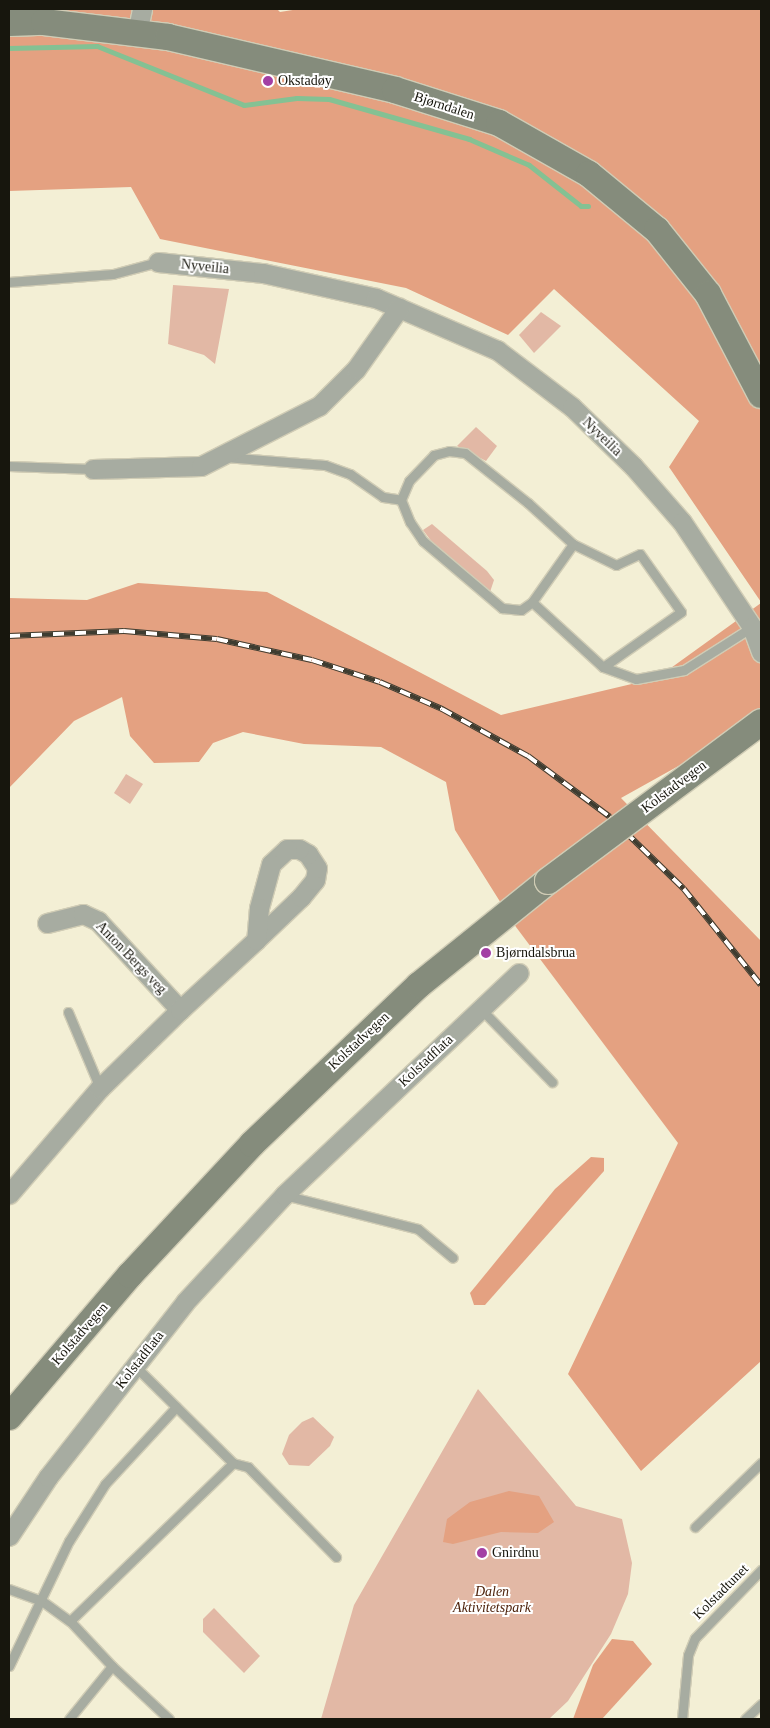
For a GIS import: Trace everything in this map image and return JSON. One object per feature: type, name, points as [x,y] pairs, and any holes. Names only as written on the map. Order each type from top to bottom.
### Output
[{"type":"main road","name":"Bjørndalen","points":[[9,23],[139,21],[395,90],[499,123],[589,174],[657,230],[708,294],[761,395]]},
{"type":"main road","name":"Kolstadvegen","points":[[9,1417],[130,1274],[259,1137],[419,985],[548,880],[761,722]]},
{"type":"street","name":"Nyveilia","points":[[158,262],[263,273],[376,298],[497,350],[572,407],[632,466],[682,522],[752,627],[761,652]]},
{"type":"street","points":[[93,469],[201,466],[319,406],[356,369],[399,308]]},
{"type":"street","points":[[9,1194],[100,1088],[180,1010],[256,940],[315,880],[317,868],[308,854],[299,849],[287,849],[271,864],[259,908],[256,940]]},
{"type":"street","name":"Anton Bergs veg","points":[[47,923],[83,914],[98,921],[180,1010]]},
{"type":"street","name":"Kolstadflata","points":[[9,1536],[48,1477],[185,1302],[284,1195],[519,973]]},
{"type":"lane","name":"Nyveilia","points":[[9,282],[113,274],[158,262]]},
{"type":"lane","points":[[573,544],[532,602],[521,610],[502,608],[423,541],[410,522],[401,500],[409,481],[434,455],[449,451],[465,453],[528,503],[573,544],[616,564],[640,554],[681,612],[603,667]]},
{"type":"lane","points":[[219,457],[325,465],[350,474],[384,497],[401,500]]},
{"type":"lane","points":[[9,466],[93,469]]},
{"type":"lane","points":[[532,602],[603,667],[636,679],[684,670],[752,627]]},
{"type":"lane","points":[[481,1009],[552,1082]]},
{"type":"lane","points":[[68,1012],[100,1088]]},
{"type":"lane","points":[[284,1195],[418,1229],[452,1258]]},
{"type":"lane","points":[[135,1366],[232,1463],[248,1467],[336,1557]]},
{"type":"lane","points":[[9,1666],[42,1601],[69,1540],[105,1484],[176,1407]]},
{"type":"lane","points":[[70,1621],[232,1463]]},
{"type":"lane","points":[[695,1527],[761,1463]]},
{"type":"lane","name":"Kolstadtunet","points":[[682,1719],[688,1655],[695,1638],[761,1570]]},
{"type":"lane","points":[[9,1588],[42,1601],[70,1621],[112,1666],[170,1719]]},
{"type":"lane","points":[[70,1719],[112,1666]]},
{"type":"lane","points":[[745,1719],[761,1704]]},
{"type":"green space","points":[[173,285],[229,289],[215,364],[204,355],[168,344]]},
{"type":"green space","points":[[541,312],[561,326],[534,353],[519,335]]},
{"type":"green space","points":[[476,427],[497,446],[486,461],[457,446]]},
{"type":"green space","points":[[432,524],[487,571],[494,580],[490,592],[438,550],[423,530]]},
{"type":"green space","points":[[126,774],[143,784],[130,804],[114,793]]},
{"type":"green space","name":"Dalen Aktivitetspark","points":[[478,1389],[576,1506],[622,1519],[632,1563],[628,1594],[611,1634],[568,1701],[549,1719],[321,1719],[354,1605]]},
{"type":"green space","points":[[313,1417],[334,1437],[330,1446],[309,1466],[289,1465],[282,1454],[289,1435],[302,1422]]},
{"type":"green space","points":[[214,1608],[260,1656],[244,1673],[203,1632],[203,1619]]},
{"type":"shaded area","points":[[9,9],[277,9],[280,12],[299,9],[761,9],[761,602],[669,467],[699,421],[554,289],[508,335],[406,288],[160,239],[131,187],[9,191]]},
{"type":"shaded area","points":[[138,583],[267,592],[501,715],[657,678],[761,603],[761,720],[621,798],[761,941],[761,1361],[641,1471],[568,1374],[678,1143],[516,927],[455,830],[446,782],[381,747],[304,744],[243,732],[213,743],[199,762],[154,763],[130,736],[122,697],[74,721],[9,788],[9,598],[87,600]]},
{"type":"shaded area","points":[[591,1157],[604,1158],[604,1171],[485,1305],[474,1305],[470,1293],[555,1189]]},
{"type":"shaded area","points":[[509,1491],[539,1496],[554,1522],[538,1533],[501,1532],[453,1544],[443,1542],[447,1519],[470,1502]]},
{"type":"shaded area","points":[[612,1639],[633,1641],[652,1664],[602,1719],[573,1719],[593,1665]]},
{"type":"waterway","points":[[9,48],[97,46],[244,105],[297,98],[329,99],[469,139],[529,165],[581,206],[588,206]]},
{"type":"railway","points":[[9,636],[124,631],[217,639],[312,660],[380,682],[442,709],[528,756],[610,817],[684,889],[761,985]]},
{"type":"place","name":"Okstadøy","points":[[268,81]]},
{"type":"place","name":"Bjørndalsbrua","points":[[486,953]]},
{"type":"place","name":"Gnirdnu","points":[[482,1553]]}]
